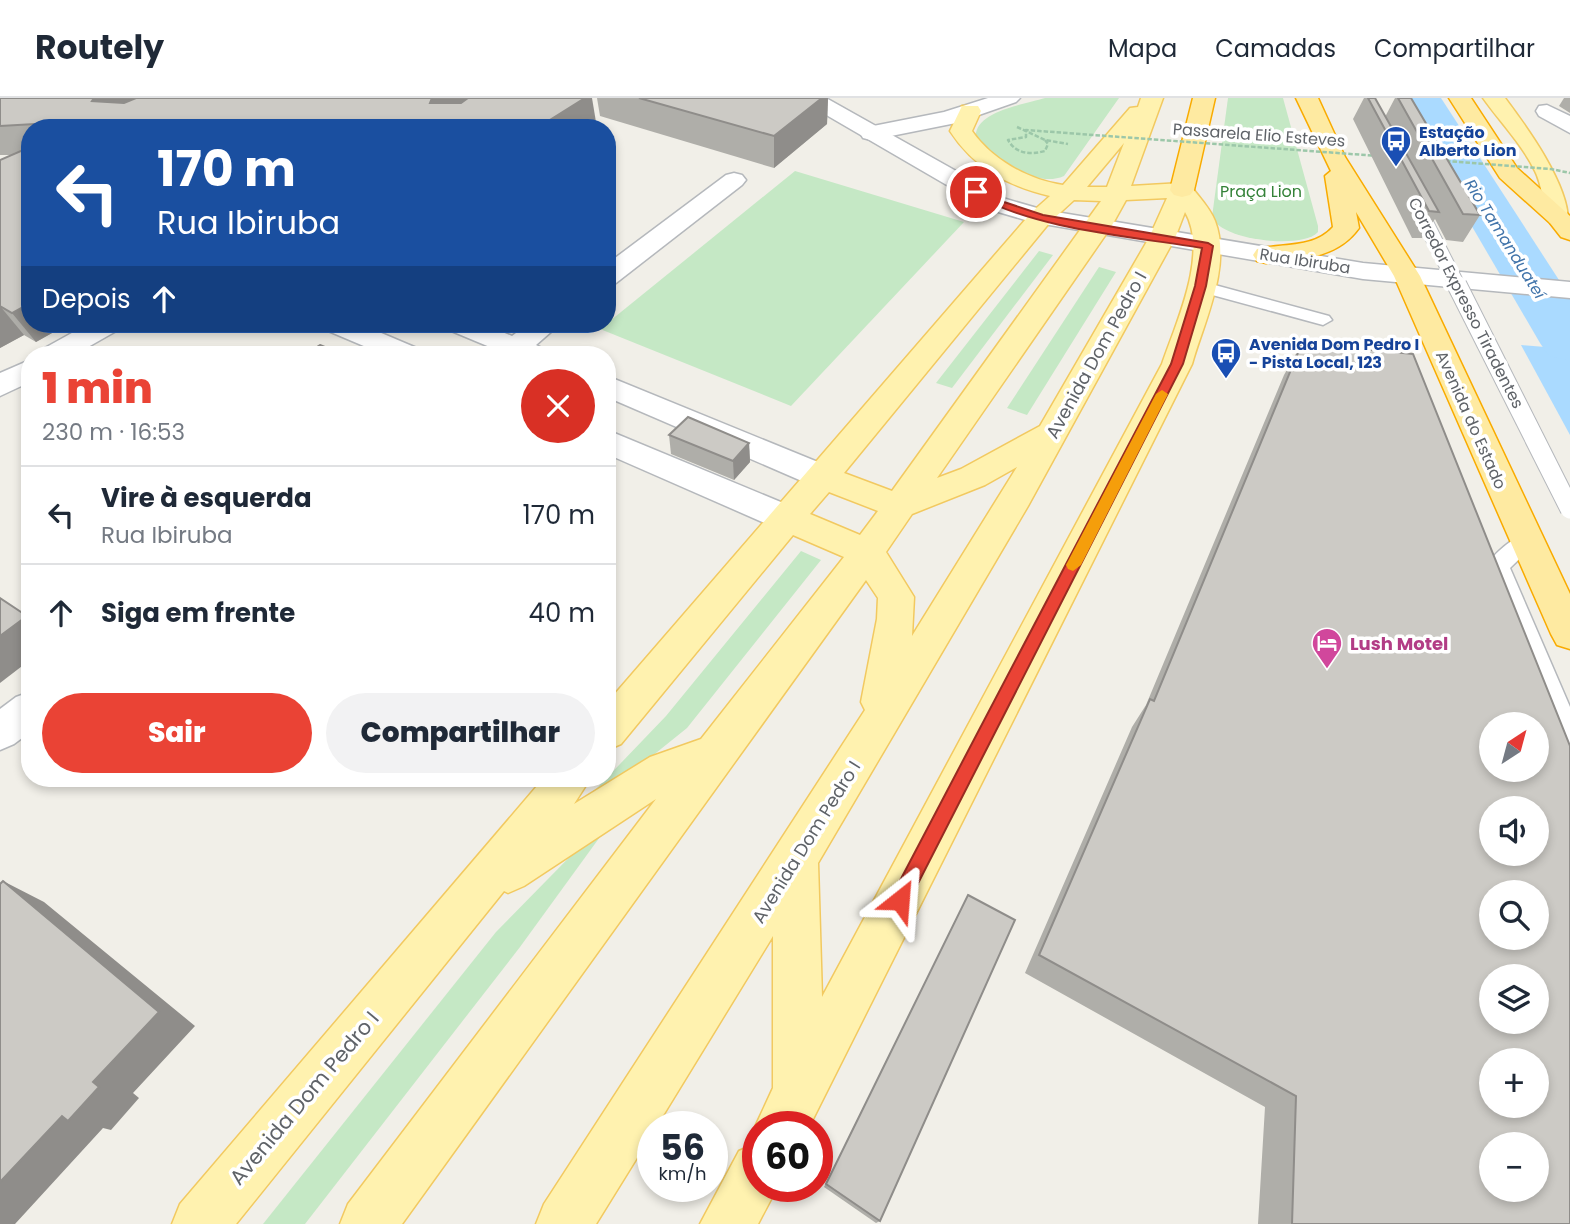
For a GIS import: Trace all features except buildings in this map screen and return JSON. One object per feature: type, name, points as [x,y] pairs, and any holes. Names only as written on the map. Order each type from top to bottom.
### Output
[{"type":"highway","points":[[1182,190],[1204,98]]},
{"type":"highway","name":"Avenida do Estado","points":[[1307,98],[1334,157],[1420,278],[1526,542],[1570,634]]},
{"type":"highway","points":[[1460,98],[1508,173],[1565,225]]},
{"type":"highway","points":[[1266,255],[1324,247],[1342,234],[1346,228],[1334,157]]},
{"type":"main road","points":[[616,721],[1041,217],[1071,193],[1104,150],[1152,98]]},
{"type":"main road","points":[[368,1224],[715,753],[867,552],[1098,227],[1111,208],[1152,98]]},
{"type":"main road","points":[[1494,98],[1551,175],[1565,225]]},
{"type":"main road","points":[[790,1111],[1177,364],[1200,286],[1208,246],[1202,219],[1182,190],[1071,193],[1030,181],[991,163],[968,143],[961,131],[975,108]]},
{"type":"main road","name":"Avenida Dom Pedro I","points":[[564,1224],[873,734],[1051,434],[1162,238],[1182,190]]},
{"type":"main road","points":[[823,477],[898,506],[973,477],[1051,434]]},
{"type":"main road","points":[[788,519],[867,552],[896,597],[896,619],[888,671],[873,734]]},
{"type":"main road","points":[[478,890],[664,770],[715,753]]},
{"type":"main road","name":"Avenida Dom Pedro I","points":[[200,1224],[562,787]]},
{"type":"main road","points":[[790,1111],[796,859]]},
{"type":"main road","points":[[728,1224],[742,1199]]},
{"type":"street","name":"Rua Ibiruba","points":[[811,98],[998,204],[1041,217],[1420,278],[1570,290]]},
{"type":"street","points":[[871,133],[1009,98]]},
{"type":"street","points":[[1547,111],[1570,126]]},
{"type":"street","points":[[616,270],[734,180]]},
{"type":"street","points":[[69,346],[92,333]]},
{"type":"street","points":[[357,333],[388,346]]},
{"type":"street","points":[[421,346],[440,333]]},
{"type":"street","points":[[481,333],[512,346]]},
{"type":"street","points":[[0,386],[21,374]]},
{"type":"street","points":[[616,390],[823,477]]},
{"type":"street","points":[[616,445],[788,519]]},
{"type":"street","points":[[0,732],[21,716]]},
{"type":"lane","name":"Corredor Expresso Tiradentes","points":[[1402,179],[1570,509]]},
{"type":"lane","points":[[1200,286],[1323,320]]},
{"type":"lane","points":[[1526,542],[1498,566],[1570,737]]},
{"type":"path","points":[[975,108],[1045,140],[1104,150]]},
{"type":"path","name":"Passarela Elio Esteves","points":[[1045,140],[1048,144],[1045,151],[1029,154],[1018,151],[1008,140],[1026,137],[1026,130],[1385,157]]},
{"type":"path","points":[[1440,161],[1551,169],[1570,173]]},
{"type":"green space","points":[[1045,98],[1119,98],[1064,176],[1053,179],[1030,175],[977,143],[976,132],[988,117],[1011,107]]},
{"type":"green space","name":"Praça Lion","points":[[1228,98],[1283,98],[1318,232],[1296,240],[1262,240],[1230,232],[1218,225],[1212,217]]},
{"type":"green space","points":[[795,171],[964,222],[791,406],[610,333],[616,333],[616,316]]},
{"type":"green space","points":[[1039,251],[1053,255],[952,388],[936,383]]},
{"type":"green space","points":[[1099,267],[1116,272],[1027,415],[1007,408]]},
{"type":"green space","points":[[801,551],[821,560],[687,728],[616,785],[616,768],[666,716]]},
{"type":"green space","points":[[598,787],[614,787],[579,815],[574,812]]},
{"type":"green space","points":[[599,827],[605,830],[520,947],[305,1224],[263,1224],[496,932]]},
{"type":"water","name":"Rio Tamanduateí","points":[[1521,345],[1570,349],[1570,435]]},
{"type":"waterway","name":"Rio Tamanduateí","points":[[1419,98],[1570,343]]},
{"type":"slow traffic","points":[[1073,565],[1162,394]]},
{"type":"place","name":"Estação Alberto Lion","points":[[1396,168]]},
{"type":"place","name":"Avenida Dom Pedro I - Pista Local, 123","points":[[1226,380]]},
{"type":"place","name":"Lush Motel","points":[[1327,670]]},
{"type":"route","points":[[900,900],[1177,364],[1200,286],[1208,246],[1041,217],[998,204],[976,192]]}]
